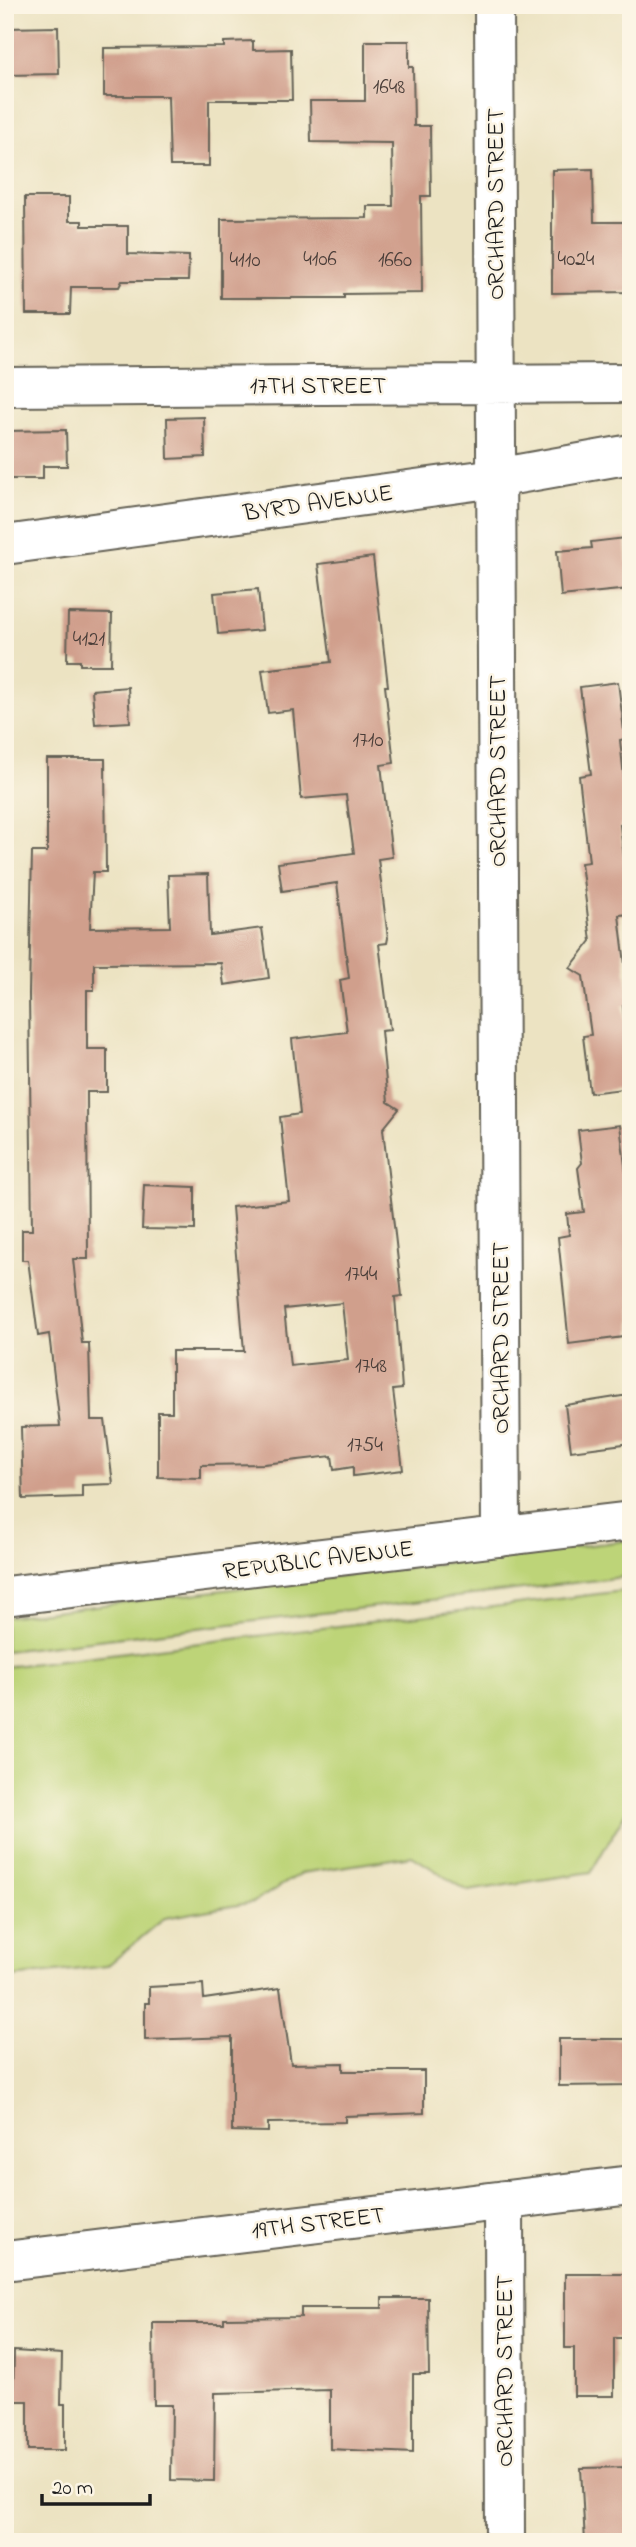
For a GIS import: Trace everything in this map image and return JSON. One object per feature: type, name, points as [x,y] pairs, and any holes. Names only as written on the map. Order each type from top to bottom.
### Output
[{"type":"street","name":"ORCHARD STREET","points":[[494,5],[502,1536]]},
{"type":"street","name":"17TH STREET","points":[[5,387],[631,383]]},
{"type":"street","name":"BYRD AVENUE","points":[[5,545],[496,478],[631,454]]},
{"type":"street","name":"REPUBLIC AVENUE","points":[[5,1596],[631,1521]]},
{"type":"street","name":"19TH STREET","points":[[5,2260],[631,2185]]},
{"type":"street","name":"ORCHARD STREET","points":[[504,2200],[505,2542]]},
{"type":"green space","points":[[631,1540],[631,1576],[5,1651],[5,1617]]},
{"type":"green space","points":[[631,1590],[631,1803],[591,1872],[468,1891],[412,1856],[302,1873],[254,1902],[165,1918],[107,1966],[5,1978],[5,1667]]},
{"type":"building","points":[[58,27],[59,74],[7,75],[6,28]]},
{"type":"building","points":[[253,41],[253,50],[291,49],[292,100],[209,100],[209,166],[170,166],[168,96],[104,96],[104,48],[224,47],[224,42]]},
{"type":"building","points":[[365,41],[409,41],[409,67],[413,67],[414,126],[430,126],[431,196],[421,196],[422,293],[344,294],[344,298],[221,298],[221,219],[367,218],[367,206],[393,206],[392,143],[311,142],[310,101],[365,101]]},
{"type":"building","points":[[593,169],[594,222],[631,222],[631,292],[552,293],[552,170]]},
{"type":"building","points":[[25,197],[69,197],[69,221],[82,221],[82,226],[128,226],[128,254],[189,256],[188,281],[122,281],[119,287],[71,287],[70,314],[26,314]]},
{"type":"building","points":[[204,417],[205,457],[168,459],[167,418]]},
{"type":"building","points":[[66,430],[67,466],[43,466],[43,479],[5,479],[5,431]]},
{"type":"building","points":[[625,538],[629,589],[561,596],[557,551],[592,548],[591,542]]},
{"type":"building","points":[[373,557],[388,686],[385,686],[394,763],[381,765],[392,857],[378,859],[388,938],[387,943],[379,944],[390,1030],[381,1031],[388,1102],[399,1109],[383,1129],[402,1296],[395,1297],[402,1389],[393,1390],[403,1470],[353,1476],[353,1467],[334,1470],[332,1456],[264,1464],[201,1465],[201,1478],[158,1477],[158,1412],[172,1412],[172,1351],[244,1351],[232,1207],[289,1201],[280,1117],[300,1114],[292,1039],[347,1032],[340,980],[349,978],[337,883],[282,891],[278,863],[354,853],[346,795],[301,799],[293,710],[268,713],[262,670],[331,662],[318,564]],"holes":[[[342,1303],[348,1360],[290,1366],[284,1309]]]},
{"type":"building","points":[[258,589],[262,630],[218,634],[214,593]]},
{"type":"building","points":[[68,613],[112,614],[111,665],[80,665],[80,661],[67,661]]},
{"type":"building","points":[[618,682],[625,739],[620,740],[629,824],[620,825],[631,914],[619,915],[630,1005],[623,1006],[631,1088],[590,1093],[583,1036],[591,1035],[583,976],[570,968],[591,941],[581,863],[589,862],[579,776],[591,774],[580,687]]},
{"type":"building","points":[[128,687],[130,722],[95,724],[92,690]]},
{"type":"building","points":[[47,759],[105,759],[106,872],[93,872],[90,928],[170,927],[168,875],[208,874],[210,935],[262,928],[269,978],[224,985],[221,963],[94,964],[94,990],[87,990],[87,1049],[107,1049],[107,1092],[87,1092],[88,1259],[73,1259],[82,1343],[89,1343],[91,1420],[105,1420],[113,1484],[82,1485],[82,1497],[23,1499],[21,1427],[60,1426],[49,1334],[38,1336],[28,1260],[22,1260],[22,1230],[32,1230],[29,994],[32,852],[47,852]]},
{"type":"building","points":[[620,1125],[631,1213],[631,1336],[569,1344],[558,1237],[569,1235],[567,1214],[584,1212],[578,1168],[582,1163],[578,1130]]},
{"type":"building","points":[[144,1185],[195,1187],[195,1230],[142,1229]]},
{"type":"building","points":[[631,1396],[631,1443],[571,1451],[565,1405]]},
{"type":"building","points":[[203,1984],[204,1999],[280,1988],[291,2064],[343,2063],[343,2071],[424,2071],[424,2113],[345,2116],[345,2122],[268,2123],[268,2132],[232,2131],[232,2037],[145,2040],[145,2003],[149,2003],[149,1987]]},
{"type":"building","points":[[559,2039],[631,2039],[631,2085],[559,2086]]},
{"type":"building","points":[[565,2274],[631,2274],[631,2338],[614,2338],[614,2396],[574,2396],[574,2348],[565,2348]]},
{"type":"building","points":[[382,2298],[428,2298],[429,2374],[413,2374],[413,2453],[330,2449],[330,2390],[215,2393],[214,2481],[171,2480],[172,2405],[154,2405],[153,2323],[224,2323],[224,2318],[301,2317],[301,2308],[382,2308]]},
{"type":"building","points":[[14,2351],[62,2354],[61,2404],[65,2404],[65,2450],[28,2450],[28,2401],[13,2401]]},
{"type":"building","points":[[631,2467],[631,2542],[585,2542],[581,2468]]}]
